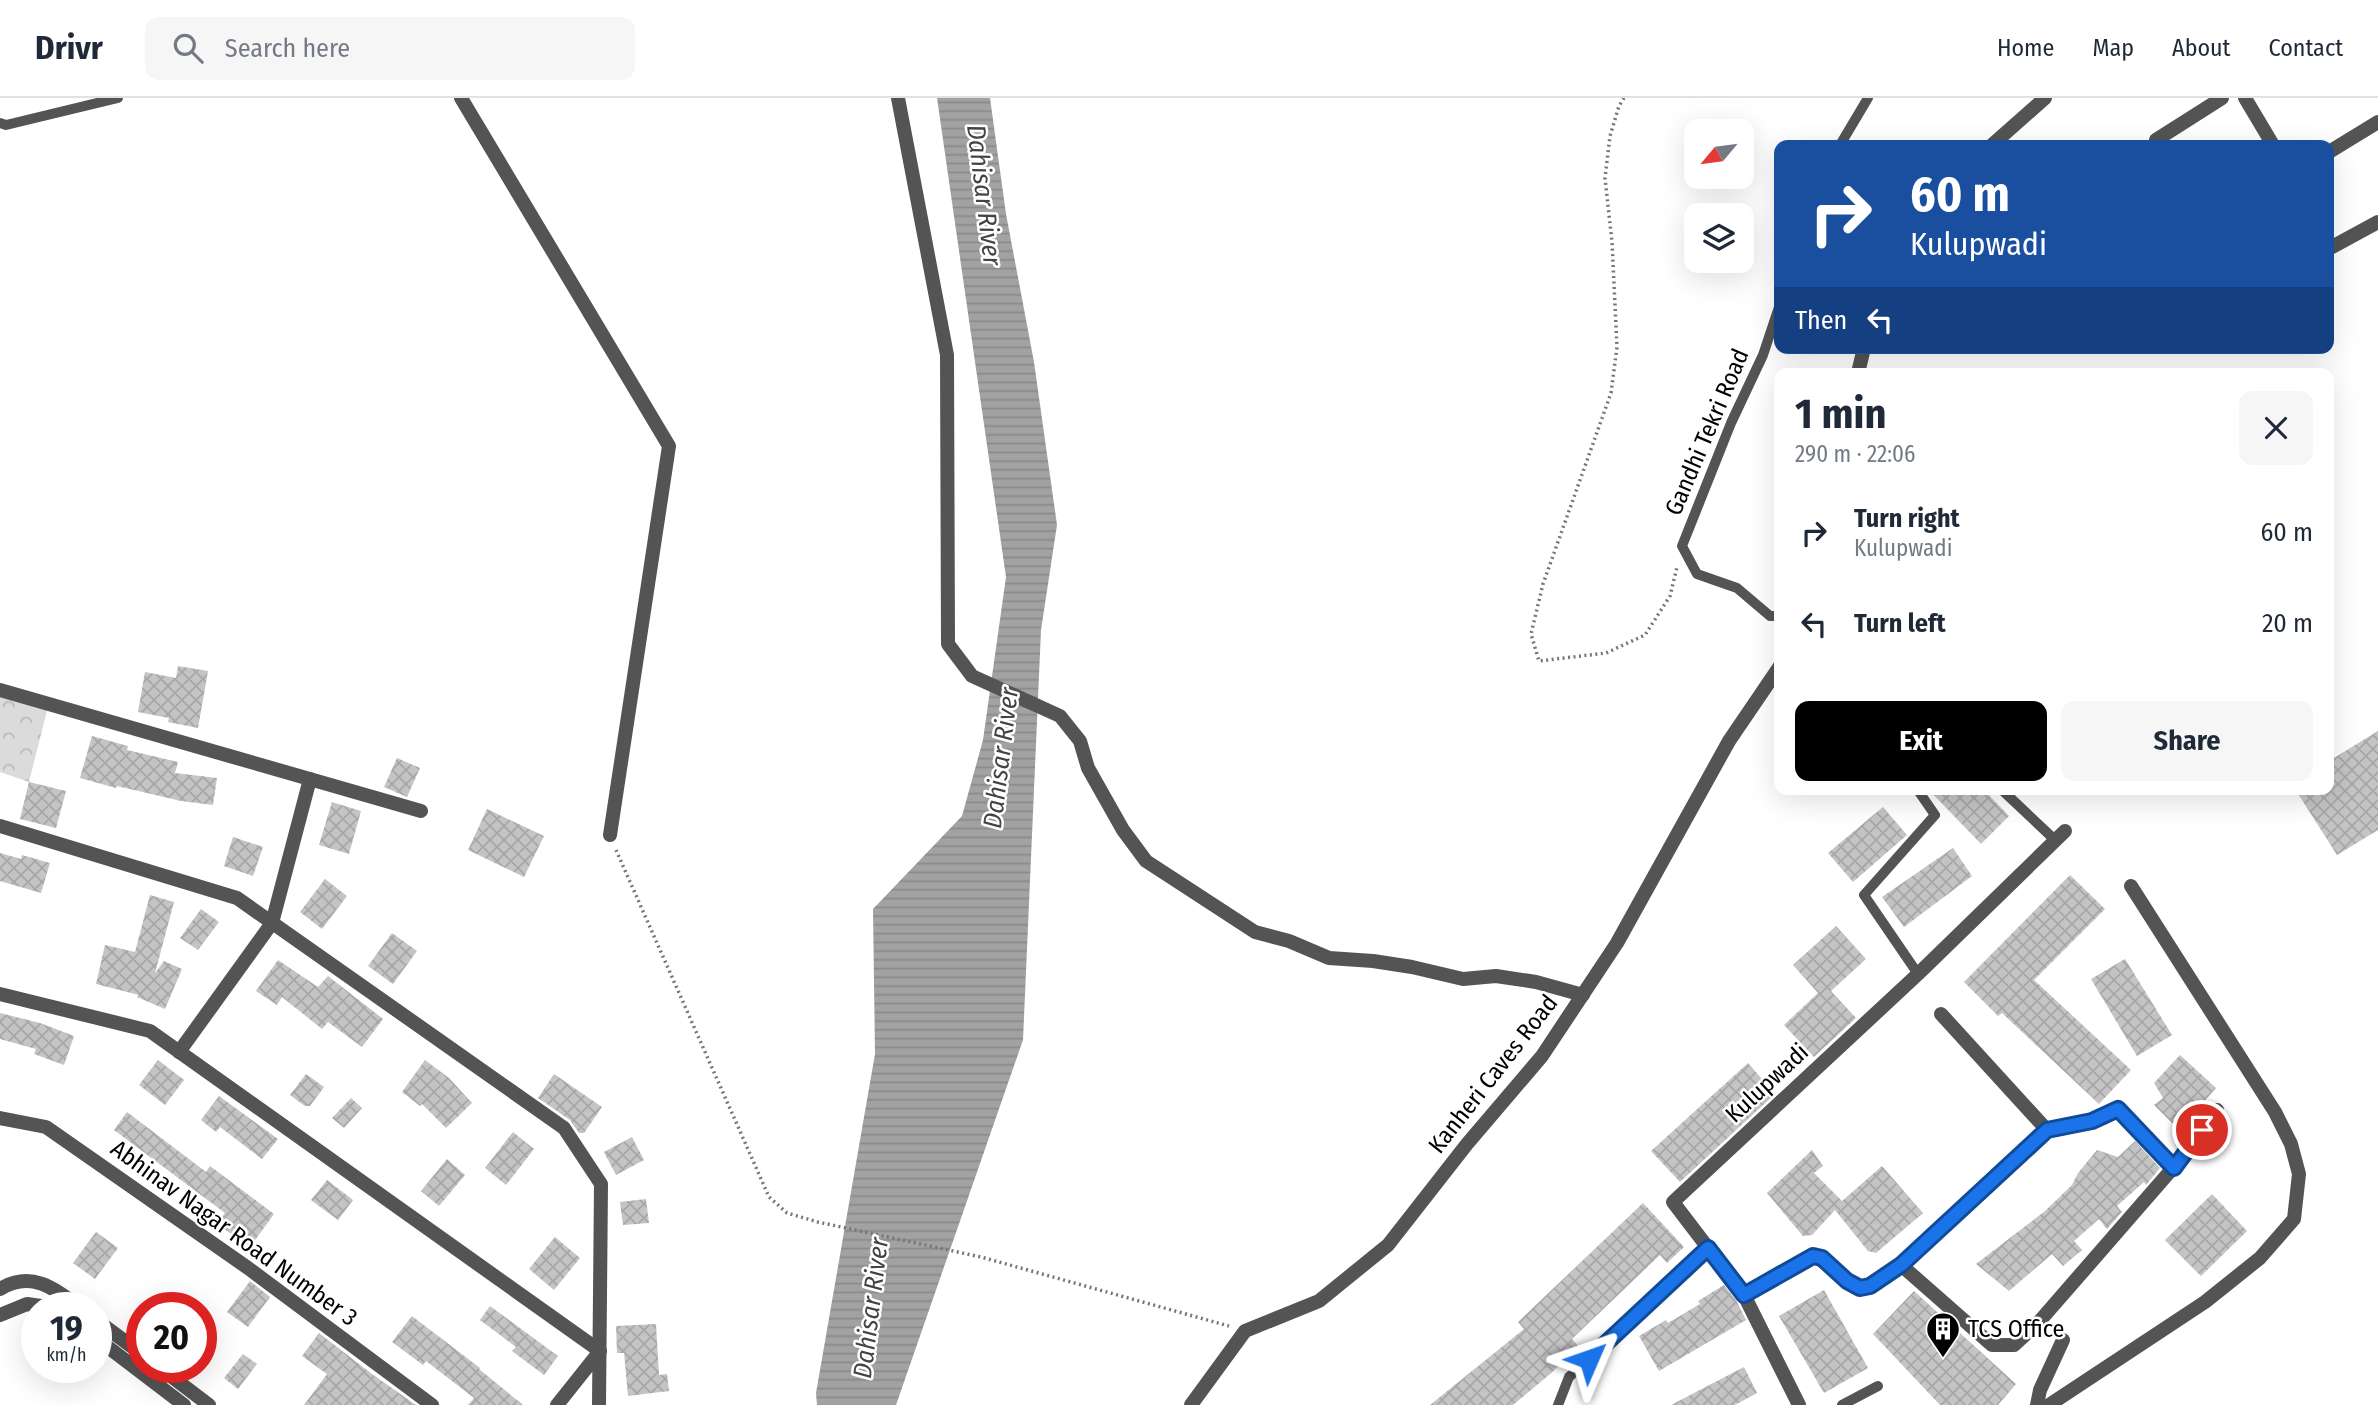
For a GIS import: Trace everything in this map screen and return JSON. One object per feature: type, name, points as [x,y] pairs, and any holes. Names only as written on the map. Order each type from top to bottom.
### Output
[{"type":"street","points":[[461,98],[669,446],[610,835]]},
{"type":"street","points":[[898,98],[947,355],[948,644],[972,676],[1060,716],[1080,741],[1088,768],[1123,830],[1146,861],[1255,932],[1289,941],[1329,958],[1412,967],[1463,979],[1496,976],[1536,982],[1583,995]]},
{"type":"street","points":[[1998,140],[2045,98]]},
{"type":"street","points":[[2156,140],[2222,98]]},
{"type":"street","points":[[2245,98],[2270,140]]},
{"type":"street","points":[[2334,149],[2378,122]]},
{"type":"street","points":[[2334,246],[2378,222]]},
{"type":"street","name":"Kanheri Caves Road","points":[[1245,1331],[1319,1301],[1388,1245],[1467,1144],[1542,1056],[1617,943],[1729,741],[1774,675]]},
{"type":"street","points":[[0,690],[421,811]]},
{"type":"street","points":[[179,1052],[272,923],[310,779]]},
{"type":"street","points":[[0,826],[237,898],[564,1128],[601,1184],[599,1405]]},
{"type":"street","name":"Kulupwadi","points":[[1799,1405],[1744,1295],[1673,1202],[1918,974],[2060,835]]},
{"type":"street","points":[[2049,1405],[2205,1302],[2260,1258],[2294,1219],[2299,1174],[2286,1133],[2131,886]]},
{"type":"street","points":[[0,994],[149,1031],[600,1351]]},
{"type":"street","points":[[1941,1014],[2047,1130]]},
{"type":"street","points":[[1744,1295],[1813,1256],[1822,1258],[1847,1281],[1860,1288],[1870,1286],[1901,1265],[2047,1130],[2092,1121],[2118,1109],[2174,1168]]},
{"type":"street","points":[[1901,1265],[1993,1345],[2014,1345],[2038,1323],[2174,1168],[2217,1110]]},
{"type":"street","name":"Abhinav Nagar Road Number 3","points":[[0,1118],[46,1127],[248,1268],[432,1405]]},
{"type":"street","points":[[0,1289],[9,1283],[27,1280],[52,1287],[59,1292]]},
{"type":"street","points":[[0,1315],[21,1306]]},
{"type":"street","points":[[1191,1405],[1245,1331]]},
{"type":"street","points":[[2037,1405],[2040,1390],[2063,1340]]},
{"type":"street","points":[[112,1350],[184,1405]]},
{"type":"street","points":[[557,1405],[600,1351]]},
{"type":"street","points":[[170,1394],[177,1383]]},
{"type":"street","points":[[181,1383],[209,1405]]},
{"type":"lane","points":[[0,123],[6,125],[118,98]]},
{"type":"lane","points":[[1843,140],[1868,98]]},
{"type":"lane","name":"Gandhi Tekri Road","points":[[1774,322],[1763,355],[1731,423],[1682,546],[1697,574],[1737,588],[1770,616],[1774,616]]},
{"type":"lane","points":[[1918,974],[1864,895],[1935,815],[1921,795]]},
{"type":"lane","points":[[2009,795],[2060,835]]},
{"type":"lane","points":[[1558,1405],[1569,1377],[1708,1248]]},
{"type":"lane","points":[[1842,1405],[1878,1386]]},
{"type":"path","points":[[1624,98],[1610,136],[1605,178],[1612,242],[1617,347],[1611,393],[1543,584],[1531,634],[1539,661],[1606,653],[1645,635],[1670,596],[1682,546]]},
{"type":"path","points":[[610,835],[769,1196],[787,1213],[981,1257],[1245,1331]]},
{"type":"green space","points":[[0,690],[49,703],[29,782],[0,772]]},
{"type":"water","name":"Dahisar River","points":[[937,98],[990,98],[1006,214],[1034,362],[1057,525],[1041,630],[1023,1040],[896,1405],[817,1405],[816,1393],[875,1054],[873,909],[962,816],[983,740],[1006,577]]},
{"type":"building","points":[[178,666],[208,671],[198,728],[168,722],[169,718],[138,712],[145,672],[176,678]]},
{"type":"building","points":[[2378,731],[2378,830],[2337,855],[2299,795],[2334,795],[2334,758]]},
{"type":"building","points":[[92,736],[128,746],[127,750],[178,762],[175,773],[217,778],[213,805],[181,801],[117,786],[116,788],[80,778]]},
{"type":"building","points":[[397,758],[420,768],[407,797],[384,787]]},
{"type":"building","points":[[29,782],[66,791],[56,828],[20,819]]},
{"type":"building","points":[[1934,795],[1989,795],[2009,816],[1981,844]]},
{"type":"building","points":[[332,802],[361,811],[349,854],[319,845]]},
{"type":"building","points":[[1883,807],[1907,835],[1853,882],[1828,853]]},
{"type":"building","points":[[487,809],[544,836],[524,877],[468,850]]},
{"type":"building","points":[[233,837],[263,847],[253,876],[224,866]]},
{"type":"building","points":[[1953,848],[1972,876],[1904,927],[1882,897]]},
{"type":"building","points":[[0,853],[21,859],[22,855],[50,863],[41,893],[0,881]]},
{"type":"building","points":[[2070,875],[2105,909],[2034,980],[2131,1070],[2099,1104],[2002,1013],[1998,1016],[1964,982]]},
{"type":"building","points":[[325,879],[347,896],[322,929],[300,912]]},
{"type":"building","points":[[150,895],[174,902],[155,973],[164,961],[182,969],[165,1009],[137,997],[139,995],[96,984],[105,945],[135,952]]},
{"type":"building","points":[[201,909],[219,922],[198,950],[180,938]]},
{"type":"building","points":[[1836,926],[1866,959],[1831,991],[1856,1018],[1814,1057],[1784,1025],[1818,993],[1793,965]]},
{"type":"building","points":[[392,933],[417,951],[393,984],[368,966]]},
{"type":"building","points":[[2125,959],[2172,1035],[2137,1056],[2091,979]]},
{"type":"building","points":[[278,960],[318,987],[328,976],[383,1019],[362,1047],[328,1022],[322,1029],[282,997],[277,1005],[256,991]]},
{"type":"building","points":[[0,1013],[40,1023],[74,1036],[64,1065],[34,1054],[36,1049],[0,1039]]},
{"type":"building","points":[[2180,1055],[2216,1088],[2179,1130],[2154,1105],[2163,1098],[2154,1083]]},
{"type":"building","points":[[158,1060],[184,1080],[165,1105],[139,1085]]},
{"type":"building","points":[[425,1060],[449,1078],[472,1103],[446,1128],[422,1104],[420,1106],[402,1092]]},
{"type":"building","points":[[1748,1063],[1775,1094],[1680,1182],[1651,1151]]},
{"type":"building","points":[[306,1074],[324,1087],[310,1106],[305,1106],[290,1095]]},
{"type":"building","points":[[554,1074],[602,1107],[584,1133],[579,1133],[570,1120],[538,1098]]},
{"type":"building","points":[[219,1096],[278,1139],[262,1159],[220,1127],[216,1132],[201,1120]]},
{"type":"building","points":[[351,1098],[362,1108],[344,1128],[332,1118]]},
{"type":"building","points":[[127,1112],[206,1172],[210,1166],[274,1214],[250,1247],[217,1224],[225,1213],[114,1130]]},
{"type":"building","points":[[513,1132],[534,1149],[506,1185],[485,1168]]},
{"type":"building","points":[[632,1137],[644,1160],[616,1175],[604,1152]]},
{"type":"building","points":[[2135,1141],[2160,1168],[2146,1185],[2144,1182],[2117,1206],[2122,1212],[2107,1229],[2099,1219],[2074,1241],[2082,1250],[2063,1266],[2052,1254],[2009,1291],[1976,1264],[2045,1211],[2072,1185],[2097,1150],[2118,1157]]},
{"type":"building","points":[[1812,1150],[1823,1166],[1814,1173],[1842,1201],[1882,1166],[1923,1213],[1876,1253],[1868,1251],[1835,1210],[1812,1235],[1803,1236],[1767,1193]]},
{"type":"building","points":[[447,1159],[465,1175],[439,1206],[421,1191]]},
{"type":"building","points":[[327,1180],[353,1200],[338,1220],[311,1200]]},
{"type":"building","points":[[2212,1194],[2247,1231],[2201,1276],[2165,1240]]},
{"type":"building","points":[[646,1199],[649,1223],[623,1225],[620,1202]]},
{"type":"building","points":[[1643,1203],[1684,1247],[1667,1263],[1660,1255],[1572,1339],[1579,1347],[1513,1405],[1430,1405],[1524,1329],[1518,1322]]},
{"type":"building","points":[[96,1232],[118,1248],[95,1279],[73,1263]]},
{"type":"building","points":[[555,1237],[580,1258],[554,1290],[529,1269]]},
{"type":"building","points":[[250,1281],[270,1297],[248,1327],[227,1312]]},
{"type":"building","points":[[1724,1285],[1736,1300],[1746,1320],[1659,1371],[1639,1336],[1700,1304],[1698,1301]]},
{"type":"building","points":[[1824,1290],[1868,1368],[1824,1393],[1779,1316]]},
{"type":"building","name":"TCS Office","points":[[1914,1291],[2016,1384],[1998,1405],[1940,1405],[1873,1334]]},
{"type":"building","points":[[490,1306],[558,1356],[544,1375],[512,1351],[516,1347],[480,1320]]},
{"type":"building","points":[[412,1316],[523,1405],[468,1405],[474,1398],[426,1361],[423,1365],[392,1342]]},
{"type":"building","points":[[656,1324],[659,1375],[667,1374],[669,1391],[628,1396],[624,1353],[617,1353],[616,1326]]},
{"type":"building","points":[[319,1333],[416,1405],[304,1405],[327,1374],[302,1356]]},
{"type":"building","points":[[243,1354],[257,1364],[238,1389],[224,1378]]},
{"type":"building","points":[[1744,1367],[1757,1393],[1735,1405],[1671,1405]]},
{"type":"place","name":"TCS Office","points":[[1943,1359]]},
{"type":"route","points":[[1589,1359],[1708,1248],[1744,1295],[1813,1256],[1822,1258],[1847,1281],[1860,1288],[1870,1286],[1901,1265],[2047,1130],[2092,1121],[2118,1109],[2174,1168],[2202,1130]]}]
